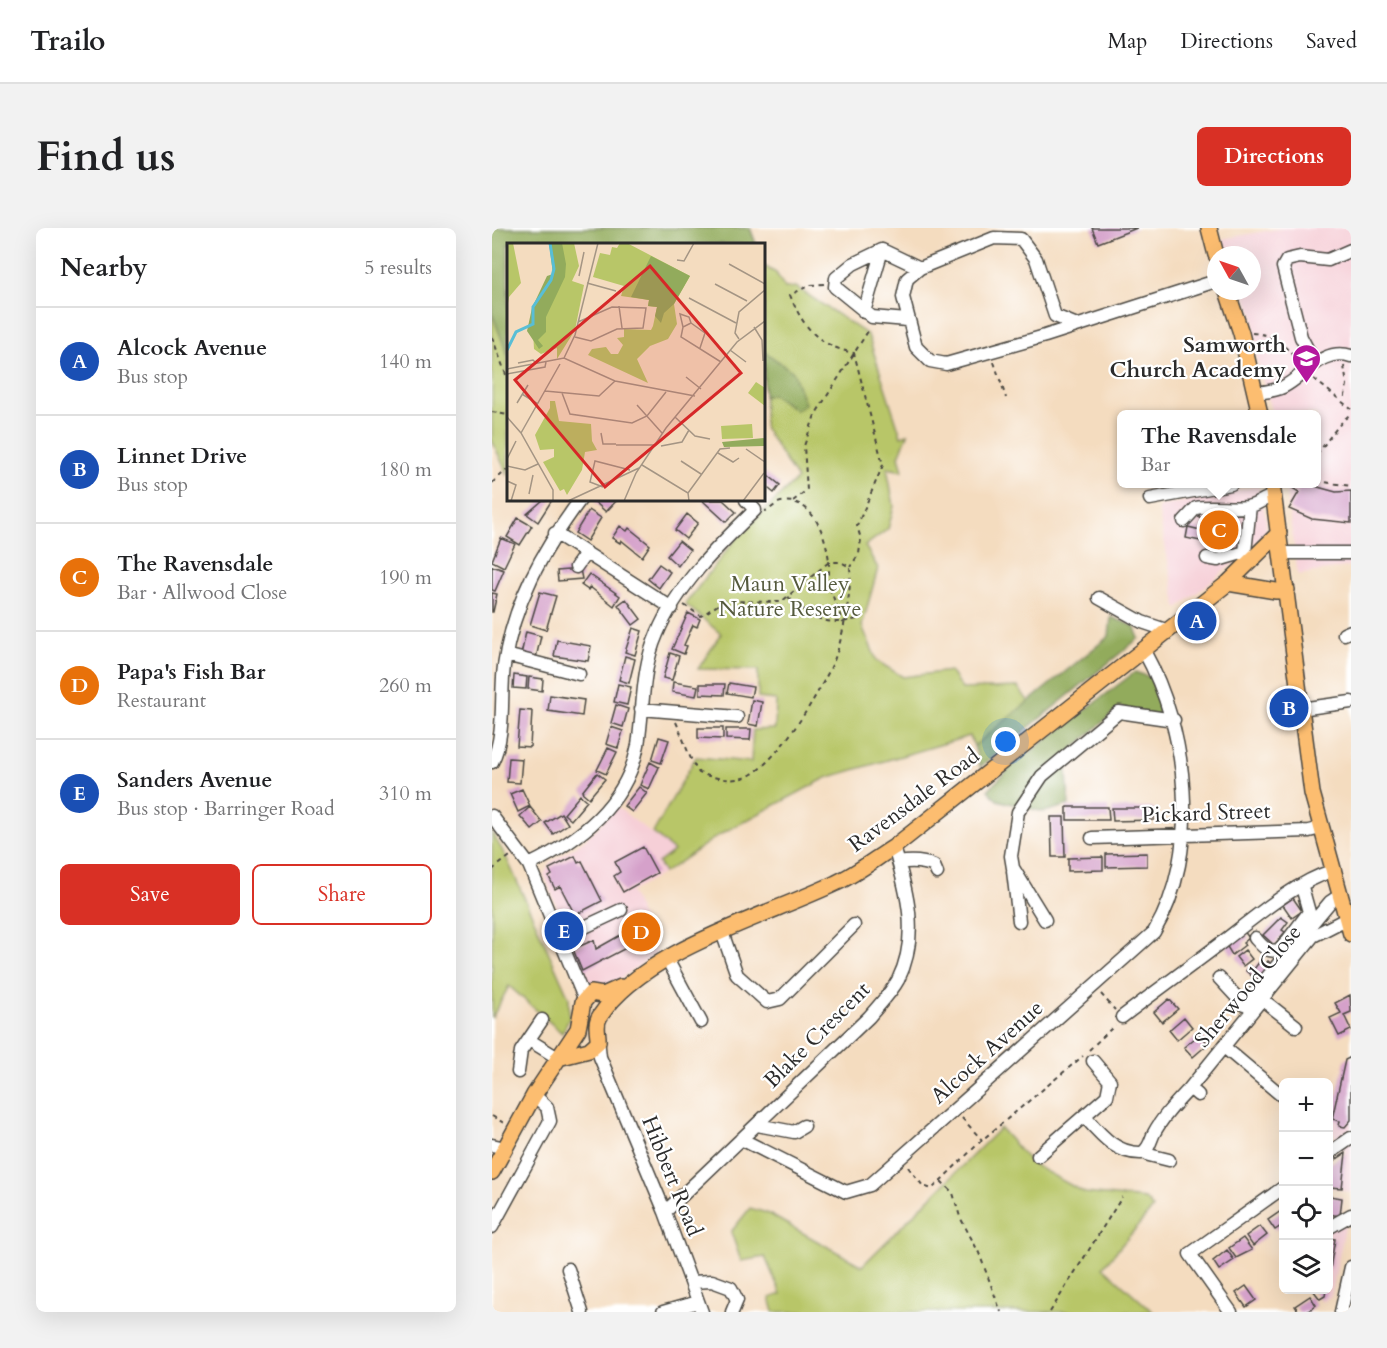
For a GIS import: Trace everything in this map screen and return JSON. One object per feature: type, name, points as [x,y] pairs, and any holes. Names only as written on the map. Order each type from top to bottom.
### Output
[{"type":"main road","points":[[1209,228],[1214,246]]},
{"type":"main road","points":[[1230,300],[1241,333],[1259,410]]},
{"type":"main road","points":[[1273,490],[1300,709],[1321,828],[1351,934]]},
{"type":"main road","name":"Ravensdale Road","points":[[593,1000],[628,985],[667,959],[722,932],[838,882],[894,847],[1169,631],[1228,583],[1252,555],[1280,533]]},
{"type":"main road","points":[[1252,555],[1282,553]]},
{"type":"main road","points":[[1228,583],[1276,591],[1287,590]]},
{"type":"main road","points":[[492,1172],[498,1146],[514,1129],[576,1032],[593,1000]]},
{"type":"main road","points":[[593,1000],[594,1046]]},
{"type":"main road","points":[[576,1032],[585,1026],[594,1046]]},
{"type":"main road","points":[[576,1032],[577,1047],[594,1046]]},
{"type":"main road","points":[[558,1058],[594,1046]]},
{"type":"street","points":[[1044,336],[1055,316],[1036,259],[1021,239],[994,238],[920,267],[907,279],[903,297],[916,347],[930,361],[946,364],[1044,336],[1207,284]]},
{"type":"street","points":[[864,312],[882,250]]},
{"type":"street","points":[[908,320],[876,318],[864,312],[835,287],[836,278],[853,264],[882,250],[920,267]]},
{"type":"street","points":[[1314,362],[1301,337],[1283,267],[1287,260],[1313,257],[1328,260],[1351,250]]},
{"type":"street","points":[[1055,316],[1077,325]]},
{"type":"street","points":[[1255,393],[1281,388],[1314,362],[1347,354]]},
{"type":"street","points":[[1150,500],[1207,488]]},
{"type":"street","points":[[1184,521],[1196,508],[1218,505],[1250,506],[1273,490]]},
{"type":"street","points":[[492,762],[498,746],[506,655],[516,613],[535,568],[555,533],[579,501]]},
{"type":"street","points":[[529,865],[562,849],[586,830],[614,802],[629,777],[638,746],[644,670],[657,633],[674,604],[708,557],[755,510],[747,501]]},
{"type":"street","points":[[1207,558],[1218,560],[1252,555],[1250,506]]},
{"type":"street","points":[[555,533],[674,604]]},
{"type":"street","points":[[576,567],[586,553]]},
{"type":"street","points":[[1282,553],[1351,553]]},
{"type":"street","points":[[1099,598],[1142,622],[1169,631]]},
{"type":"street","name":"Alcock Avenue","points":[[741,1139],[846,1192],[870,1185],[1154,933],[1168,909],[1184,835],[1174,720],[1158,676],[1144,651]]},
{"type":"street","points":[[506,655],[579,674]]},
{"type":"street","points":[[1300,709],[1351,702]]},
{"type":"street","points":[[642,709],[737,717]]},
{"type":"street","points":[[1019,921],[1011,856],[1018,812],[1042,776],[1119,712],[1174,720]]},
{"type":"street","points":[[492,816],[521,850],[559,939],[593,1000]]},
{"type":"street","name":"Pickard Street","points":[[1092,838],[1309,831],[1321,828]]},
{"type":"street","name":"Blake Crescent","points":[[665,1212],[869,1017],[898,981],[911,937],[908,893],[894,847]]},
{"type":"street","points":[[899,863],[914,861],[930,864],[934,866],[937,873]]},
{"type":"street","points":[[1013,868],[1045,920]]},
{"type":"street","points":[[1122,1017],[1254,916],[1320,875],[1332,871]]},
{"type":"street","points":[[1255,938],[1266,950],[1281,949],[1309,912],[1302,887]]},
{"type":"street","points":[[1219,978],[1244,1005],[1330,902],[1339,897]]},
{"type":"street","points":[[559,939],[621,910]]},
{"type":"street","name":"Sherwood Close","points":[[1145,1151],[1164,1117],[1194,1092],[1224,1047],[1313,936],[1346,919]]},
{"type":"street","points":[[722,932],[737,975],[767,1002],[780,999],[854,925]]},
{"type":"street","points":[[667,959],[701,1022]]},
{"type":"street","points":[[1263,1000],[1296,1026]]},
{"type":"street","points":[[518,1072],[520,1051],[542,1020]]},
{"type":"street","points":[[529,1040],[558,1058]]},
{"type":"street","name":"Hibbert Road","points":[[594,1046],[665,1212],[700,1307]]},
{"type":"street","points":[[1224,1047],[1279,1093]]},
{"type":"street","points":[[1038,1156],[1107,1096],[1110,1081],[1093,1061]]},
{"type":"street","points":[[492,1227],[550,1121],[548,1107],[534,1095]]},
{"type":"street","points":[[1085,1117],[1107,1141],[1118,1148],[1135,1153],[1145,1151],[1149,1155],[1169,1160]]},
{"type":"street","points":[[757,1125],[794,1132],[804,1126]]},
{"type":"street","points":[[1333,1151],[1351,1138]]},
{"type":"street","points":[[1231,1312],[1190,1254],[1279,1190]]},
{"type":"street","points":[[1333,1226],[1351,1215]]},
{"type":"street","points":[[1341,1312],[1351,1267]]},
{"type":"street","points":[[568,1269],[582,1312]]},
{"type":"street","points":[[691,1282],[712,1281],[731,1288],[737,1300],[732,1312]]},
{"type":"street","points":[[663,1312],[700,1307]]},
{"type":"path","points":[[835,283],[810,285],[790,295],[798,314],[814,335],[833,349],[854,353]]},
{"type":"path","points":[[755,510],[768,511],[778,502],[792,501],[807,490],[804,446],[815,415],[827,400],[876,318]]},
{"type":"path","points":[[492,337],[507,377]]},
{"type":"path","points":[[991,351],[1006,398]]},
{"type":"path","points":[[671,712],[687,745],[690,760],[699,773],[723,780],[751,775],[784,745],[832,665],[851,582],[850,567],[859,554],[861,539],[857,526],[883,465],[854,353]]},
{"type":"path","points":[[1344,401],[1347,385],[1347,354]]},
{"type":"path","points":[[492,412],[507,415]]},
{"type":"path","points":[[1321,450],[1334,435],[1343,419],[1351,414]]},
{"type":"path","points":[[492,483],[507,470]]},
{"type":"path","points":[[1321,482],[1351,486]]},
{"type":"path","points":[[792,501],[808,510],[828,543],[830,586],[843,623]]},
{"type":"path","points":[[674,604],[701,616],[724,602],[781,602],[829,562],[841,562],[850,567]]},
{"type":"path","points":[[789,597],[806,612],[824,622],[843,623],[860,618]]},
{"type":"path","points":[[492,870],[521,850]]},
{"type":"path","points":[[900,1158],[923,1186],[932,1189],[982,1140],[1077,1062],[1122,1017],[1093,986]]},
{"type":"path","points":[[955,1110],[982,1140]]},
{"type":"path","points":[[492,1116],[514,1129]]},
{"type":"path","points":[[941,1181],[953,1193],[960,1217],[979,1253],[1001,1312]]},
{"type":"path","points":[[1050,1312],[1122,1197]]},
{"type":"shaded area","name":"Samworth Church Academy","points":[[1282,228],[1351,228],[1351,566],[1298,575],[1286,488],[1321,488],[1321,410],[1271,410],[1257,361],[1253,312],[1247,300],[1261,300],[1261,246],[1224,246],[1222,239]]},
{"type":"shaded area","points":[[1248,488],[1258,488],[1266,519],[1266,532],[1233,564],[1177,609],[1158,507]]},
{"type":"shaded area","points":[[616,806],[674,851],[658,863],[664,873],[631,892],[657,953],[611,985],[600,988],[584,982],[574,963],[578,961],[544,874],[550,863],[583,841]]},
{"type":"shaded area","points":[[1351,1057],[1351,1192],[1341,1190],[1343,1180],[1333,1179],[1333,1162],[1346,1153],[1333,1133],[1333,1114],[1345,1060]]},
{"type":"shaded area","points":[[1346,1222],[1333,1286],[1333,1240],[1333,1223]]},
{"type":"shaded area","points":[[1316,1294],[1331,1294],[1331,1296],[1322,1302]]},
{"type":"green space","points":[[492,228],[750,228],[756,243],[507,243],[507,474],[492,440]]},
{"type":"green space","points":[[492,228],[750,228],[756,243],[507,243],[507,353],[492,313]]},
{"type":"green space","name":"Maun Valley Nature Reserve","points":[[765,267],[776,273],[785,288],[796,287],[868,335],[901,436],[908,434],[899,456],[903,471],[887,468],[894,506],[888,529],[865,546],[878,568],[862,626],[877,661],[903,677],[950,671],[962,689],[1018,687],[1029,702],[974,746],[970,736],[826,778],[719,835],[664,873],[658,863],[674,851],[653,833],[696,757],[751,762],[753,730],[775,729],[776,700],[758,698],[758,670],[698,669],[721,634],[685,604],[738,536],[797,479],[765,429]]},
{"type":"green space","points":[[765,352],[793,372],[805,404],[796,410],[772,394],[765,397]]},
{"type":"green space","points":[[1111,617],[1134,626],[1139,638],[980,767],[974,746],[1109,636]]},
{"type":"green space","points":[[1135,672],[1150,677],[1160,700],[1159,717],[1120,707],[1066,755],[1069,805],[1044,812],[997,800],[988,790],[1012,766]]},
{"type":"green space","points":[[492,832],[507,859],[569,998],[569,1019],[562,1033],[509,986],[492,1018]]},
{"type":"green space","points":[[1000,1128],[1032,1164],[1085,1193],[1145,1199],[1153,1208],[1103,1267],[1153,1312],[774,1312],[770,1298],[781,1294],[765,1257],[741,1261],[731,1232],[750,1208],[767,1213],[862,1266]]},
{"type":"building","points":[[1092,228],[1137,228],[1098,243]]},
{"type":"building","points":[[765,473],[780,485],[774,493],[765,486]]},
{"type":"building","points":[[1293,488],[1351,491],[1351,523],[1312,519],[1289,509],[1299,492]]},
{"type":"building","points":[[542,501],[551,501],[538,522],[527,514]]},
{"type":"building","points":[[596,501],[616,501],[606,512],[595,502]]},
{"type":"building","points":[[703,501],[724,501],[736,512],[726,522]]},
{"type":"building","points":[[589,510],[601,518],[587,541],[575,533]]},
{"type":"building","points":[[1200,510],[1231,517],[1224,546],[1186,538],[1188,527],[1209,532],[1211,520],[1199,517]]},
{"type":"building","points":[[687,514],[698,523],[686,539],[675,530]]},
{"type":"building","points":[[518,518],[532,526],[520,545],[507,537]]},
{"type":"building","points":[[620,526],[627,531],[629,528],[650,545],[642,557],[621,540],[620,543],[612,538]]},
{"type":"building","points":[[501,538],[515,544],[504,567],[492,561]]},
{"type":"building","points":[[679,541],[690,550],[678,566],[667,556]]},
{"type":"building","points":[[659,564],[670,572],[659,588],[648,579]]},
{"type":"building","points":[[492,566],[504,570],[495,591],[492,590]]},
{"type":"building","points":[[580,569],[582,579],[558,581],[557,571]]},
{"type":"building","points":[[589,574],[620,596],[614,606],[590,587],[588,590],[581,585]]},
{"type":"building","points":[[540,592],[556,596],[546,630],[530,625]]},
{"type":"building","points":[[492,593],[497,594],[493,612],[492,612]]},
{"type":"building","points":[[626,599],[641,619],[633,625],[618,605]]},
{"type":"building","points":[[688,613],[700,619],[697,627],[693,625],[684,645],[687,646],[684,654],[672,649]]},
{"type":"building","points":[[633,628],[642,631],[635,655],[625,652]]},
{"type":"building","points":[[526,632],[541,636],[536,658],[521,655]]},
{"type":"building","points":[[557,640],[591,646],[588,661],[554,656]]},
{"type":"building","points":[[670,653],[679,656],[672,680],[663,678]]},
{"type":"building","points":[[625,656],[635,659],[629,683],[619,680]]},
{"type":"building","points":[[514,675],[527,677],[526,689],[513,688]]},
{"type":"building","points":[[529,677],[543,679],[542,691],[528,689]]},
{"type":"building","points":[[673,682],[698,686],[696,696],[672,692]]},
{"type":"building","points":[[729,683],[753,687],[751,697],[727,693]]},
{"type":"building","points":[[618,684],[631,687],[627,705],[614,702]]},
{"type":"building","points":[[700,684],[725,684],[724,695],[700,694]]},
{"type":"building","points":[[550,695],[584,700],[582,716],[548,711]]},
{"type":"building","points":[[752,700],[762,702],[758,726],[748,724]]},
{"type":"building","points":[[616,705],[628,709],[623,727],[611,723]]},
{"type":"building","points":[[520,710],[532,711],[530,747],[517,746]]},
{"type":"building","points":[[611,727],[623,731],[618,748],[606,744]]},
{"type":"building","points":[[698,728],[723,728],[723,739],[698,738]]},
{"type":"building","points":[[726,729],[751,729],[750,740],[726,739]]},
{"type":"building","points":[[659,737],[669,740],[661,763],[652,760]]},
{"type":"building","points":[[608,748],[617,752],[606,774],[597,770]]},
{"type":"building","points":[[509,758],[522,759],[520,783],[507,782]]},
{"type":"building","points":[[650,762],[659,767],[649,789],[640,785]]},
{"type":"building","points":[[597,773],[605,779],[589,798],[582,792]]},
{"type":"building","points":[[639,787],[647,793],[632,812],[624,806]]},
{"type":"building","points":[[522,789],[530,806],[518,812],[510,794]]},
{"type":"building","points":[[580,795],[587,801],[571,820],[564,814]]},
{"type":"building","points":[[530,807],[542,822],[532,830],[520,816]]},
{"type":"building","points":[[1067,807],[1108,807],[1109,820],[1067,820]]},
{"type":"building","points":[[1112,808],[1154,808],[1154,820],[1113,821]]},
{"type":"building","points":[[561,813],[568,824],[553,834],[545,823]]},
{"type":"building","points":[[1051,817],[1064,817],[1065,857],[1052,857]]},
{"type":"building","points":[[643,847],[657,873],[623,892],[614,876],[620,872],[615,862]]},
{"type":"building","points":[[1147,853],[1147,866],[1106,867],[1106,854]]},
{"type":"building","points":[[575,856],[578,863],[582,861],[602,901],[575,915],[560,886],[555,889],[549,877],[552,875],[549,869]]},
{"type":"building","points":[[1103,857],[1103,870],[1068,871],[1068,858]]},
{"type":"building","points":[[1293,898],[1302,911],[1292,918],[1283,905]]},
{"type":"building","points":[[1281,917],[1288,922],[1282,930],[1285,932],[1274,945],[1263,935]]},
{"type":"building","points":[[642,923],[649,936],[582,971],[573,949],[594,940],[596,949]]},
{"type":"building","points":[[1244,931],[1249,938],[1243,943],[1245,945],[1232,955],[1226,945]]},
{"type":"building","points":[[1245,950],[1252,959],[1243,966],[1236,957]]},
{"type":"building","points":[[1260,961],[1265,965],[1268,961],[1272,965],[1258,982],[1246,971],[1250,966],[1254,969]]},
{"type":"building","points":[[1350,995],[1351,1012],[1344,1015],[1351,1030],[1339,1036],[1330,1018],[1341,1013],[1335,1003]]},
{"type":"building","points":[[1169,999],[1178,1009],[1162,1022],[1154,1012]]},
{"type":"building","points":[[1184,1017],[1192,1027],[1177,1040],[1169,1030]]},
{"type":"building","points":[[1200,1034],[1208,1044],[1193,1057],[1184,1047]]},
{"type":"building","points":[[1351,1057],[1351,1120],[1345,1127],[1339,1126],[1340,1121],[1333,1119],[1333,1114],[1345,1060]]},
{"type":"building","points":[[1346,1153],[1342,1188],[1333,1187],[1333,1162]]},
{"type":"building","points":[[1333,1196],[1342,1198],[1340,1216],[1333,1215]]},
{"type":"building","points":[[1279,1212],[1279,1227],[1275,1230],[1268,1220]]},
{"type":"building","points":[[1260,1226],[1267,1235],[1253,1246],[1246,1236]]},
{"type":"building","points":[[1243,1238],[1252,1250],[1236,1258],[1229,1248]]},
{"type":"building","points":[[1227,1250],[1234,1260],[1219,1270],[1213,1261]]},
{"type":"building","points":[[1246,1286],[1256,1300],[1246,1307],[1236,1293]]},
{"type":"building","points":[[1316,1294],[1325,1294],[1325,1296],[1320,1299]]},
{"type":"building","points":[[1310,1296],[1316,1305],[1307,1312],[1299,1312],[1295,1306]]},
{"type":"place","name":"Samworth Church Academy","points":[[1307,384]]},
{"type":"place","name":"The Ravensdale","points":[[1219,530]]},
{"type":"place","name":"Alcock Avenue","points":[[1197,621]]},
{"type":"place","name":"Linnet Drive","points":[[1289,708]]},
{"type":"place","name":"Sanders Avenue","points":[[564,931]]},
{"type":"place","name":"Papa's Fish Bar","points":[[641,932]]}]
